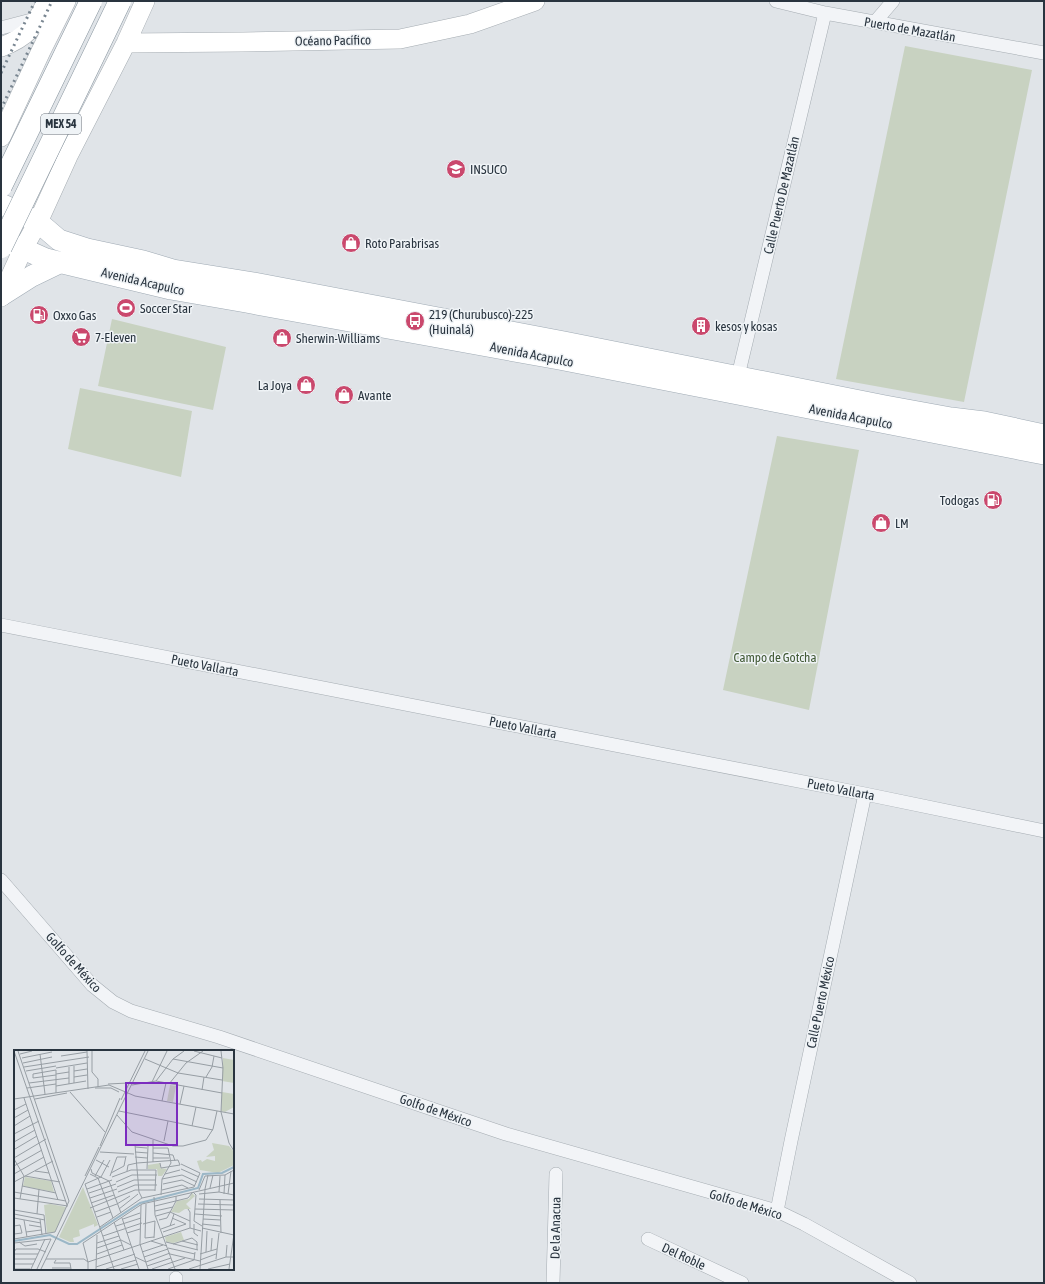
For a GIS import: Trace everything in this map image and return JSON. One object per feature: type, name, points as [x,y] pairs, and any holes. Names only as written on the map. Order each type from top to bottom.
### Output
[{"type":"highway","name":"MEX 54","points":[[1,186],[91,1]]},
{"type":"highway","name":"MEX 54","points":[[1,247],[120,1]]},
{"type":"main road","name":"Avenida Acapulco","points":[[1,204],[38,222],[59,240],[87,249],[173,270],[254,283],[951,418],[984,422],[1044,435]]},
{"type":"main road","name":"Avenida Acapulco","points":[[1,239],[46,259],[171,289],[552,358],[1044,454]]},
{"type":"main road","points":[[2,296],[32,276],[60,262]]},
{"type":"street","points":[[1,47],[21,38],[30,30],[39,18],[47,1]]},
{"type":"street","points":[[66,1],[3,132],[25,151],[44,161],[52,162],[68,156]]},
{"type":"street","points":[[2,296],[68,156],[126,43],[145,1]]},
{"type":"street","name":"Océano Pacífico","points":[[126,43],[400,39],[470,24],[534,1]]},
{"type":"street","name":"Puerto de Mazatlán","points":[[776,1],[824,13],[1044,53]]},
{"type":"street","points":[[874,22],[893,1]]},
{"type":"street","name":"Calle Puerto De Mazatlán","points":[[738,376],[824,13]]},
{"type":"street","points":[[1,28],[39,18]]},
{"type":"street","name":"Pueto Vallarta","points":[[1,625],[865,794],[1044,831]]},
{"type":"street","name":"Calle Puerto México","points":[[777,1211],[792,1133],[865,794]]},
{"type":"street","name":"Golfo de México","points":[[1,880],[92,985],[112,1002],[131,1011],[219,1037],[506,1134],[777,1211],[804,1224],[910,1283]]},
{"type":"street","name":"De la Anacua","points":[[553,1283],[556,1174]]},
{"type":"street","name":"Del Roble","points":[[648,1239],[742,1283]]},
{"type":"green space","points":[[905,46],[1032,70],[964,402],[836,379]]},
{"type":"green space","points":[[112,319],[226,347],[213,410],[98,386]]},
{"type":"green space","points":[[80,388],[192,411],[181,477],[68,449]]},
{"type":"green space","name":"Campo de Gotcha","points":[[777,436],[859,450],[809,710],[723,690]]},
{"type":"railway","points":[[1,73],[35,1]]},
{"type":"railway","points":[[1,109],[52,1]]},
{"type":"place","name":"INSUCO","points":[[456,169]]},
{"type":"place","name":"Roto Parabrisas","points":[[351,243]]},
{"type":"place","name":"Soccer Star","points":[[126,308]]},
{"type":"place","name":"Oxxo Gas","points":[[39,315]]},
{"type":"place","name":"219 (Churubusco)-225 (Huinalá)","points":[[415,321]]},
{"type":"place","name":"kesos y kosas","points":[[701,326]]},
{"type":"place","name":"7-Eleven","points":[[81,337]]},
{"type":"place","name":"Sherwin-Williams","points":[[282,338]]},
{"type":"place","name":"La Joya","points":[[306,385]]},
{"type":"place","name":"Avante","points":[[344,395]]},
{"type":"place","name":"Todogas","points":[[993,500]]},
{"type":"place","name":"LM","points":[[881,523]]}]
